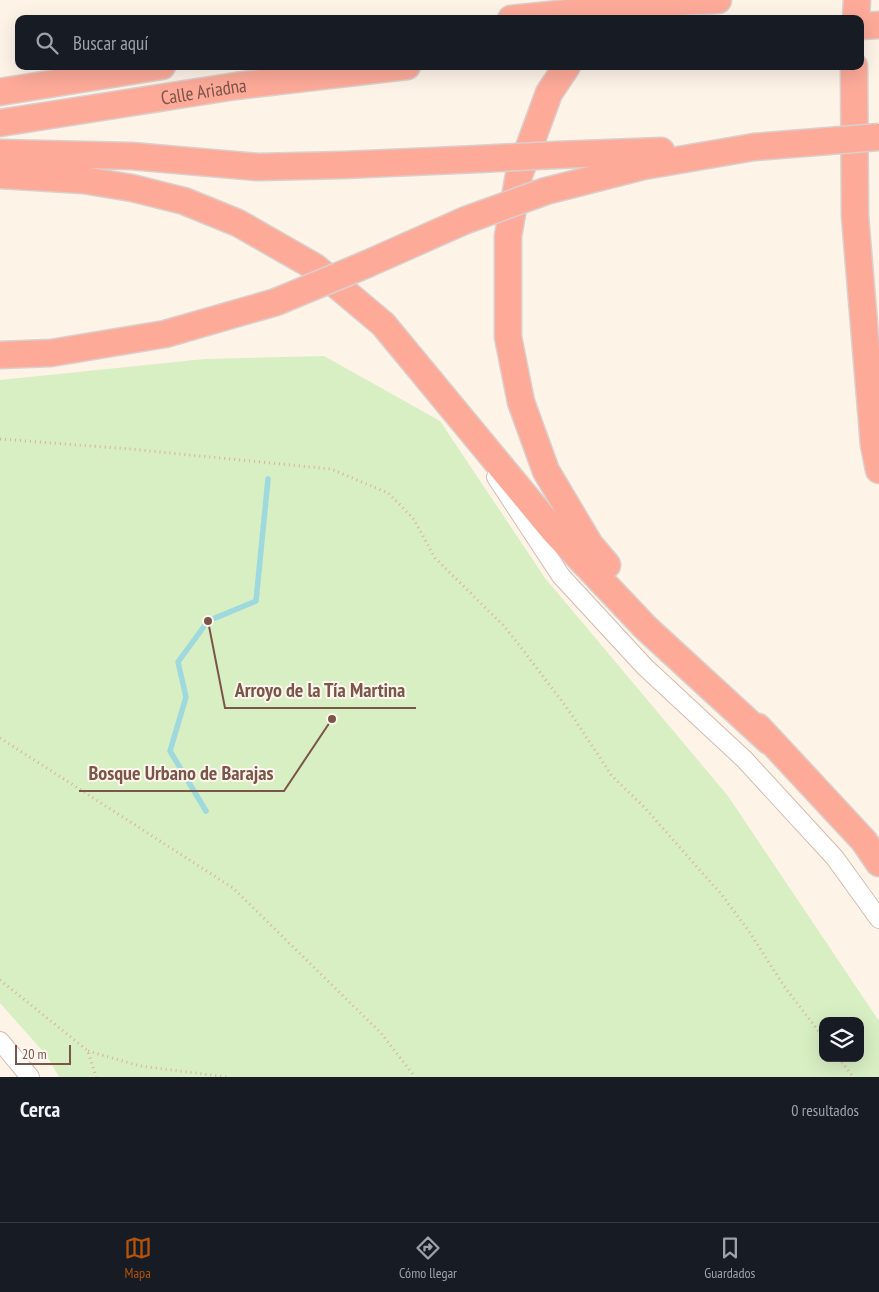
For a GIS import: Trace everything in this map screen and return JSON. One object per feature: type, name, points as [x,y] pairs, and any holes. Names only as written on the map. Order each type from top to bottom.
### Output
[{"type":"highway","points":[[604,15],[616,0]]},
{"type":"highway","points":[[549,15],[654,3],[718,0]]},
{"type":"highway","points":[[856,15],[857,0]]},
{"type":"highway","points":[[864,26],[879,25]]},
{"type":"highway","name":"Calle Ariadna","points":[[0,92],[137,70]]},
{"type":"highway","name":"Calle Ariadna","points":[[0,123],[236,86],[373,70]]},
{"type":"highway","points":[[564,70],[549,93],[519,175],[508,236],[508,337],[521,402],[546,471],[590,546],[864,841],[879,862]]},
{"type":"highway","points":[[854,70],[855,216],[874,445],[879,470]]},
{"type":"highway","points":[[0,153],[131,156],[258,167],[344,166],[754,147],[879,138]]},
{"type":"highway","points":[[0,355],[51,353],[165,334],[276,302],[466,220],[546,191],[644,166],[754,147]]},
{"type":"highway","points":[[0,174],[83,180],[132,188],[184,201],[238,223],[315,267],[383,324],[434,383],[554,531],[646,628],[769,740]]},
{"type":"street","points":[[434,383],[561,576],[645,667],[744,759],[835,858],[879,919]]},
{"type":"street","points":[[0,1040],[30,1077]]},
{"type":"path","points":[[0,439],[130,449],[331,469],[388,493],[413,518],[435,558],[504,626],[523,650],[567,708],[612,776],[644,807],[722,896],[750,933],[784,986],[819,1032]]},
{"type":"path","points":[[0,738],[233,888],[381,1033],[414,1077]]},
{"type":"path","points":[[0,980],[88,1051],[140,1066],[227,1077]]},
{"type":"path","points":[[88,1051],[96,1077]]},
{"type":"path","points":[[842,1062],[853,1077]]},
{"type":"green space","points":[[324,356],[440,421],[545,578],[728,796],[879,1021],[879,1077],[59,1077],[47,1056],[0,1003],[0,380],[205,359]]},
{"type":"waterway","points":[[206,811],[170,751],[186,697],[178,662],[208,621],[256,601],[268,479]]},
{"type":"place","name":"Arroyo de la Tía Martina","points":[[208,621]]},
{"type":"place","name":"Bosque Urbano de Barajas","points":[[332,719]]}]
